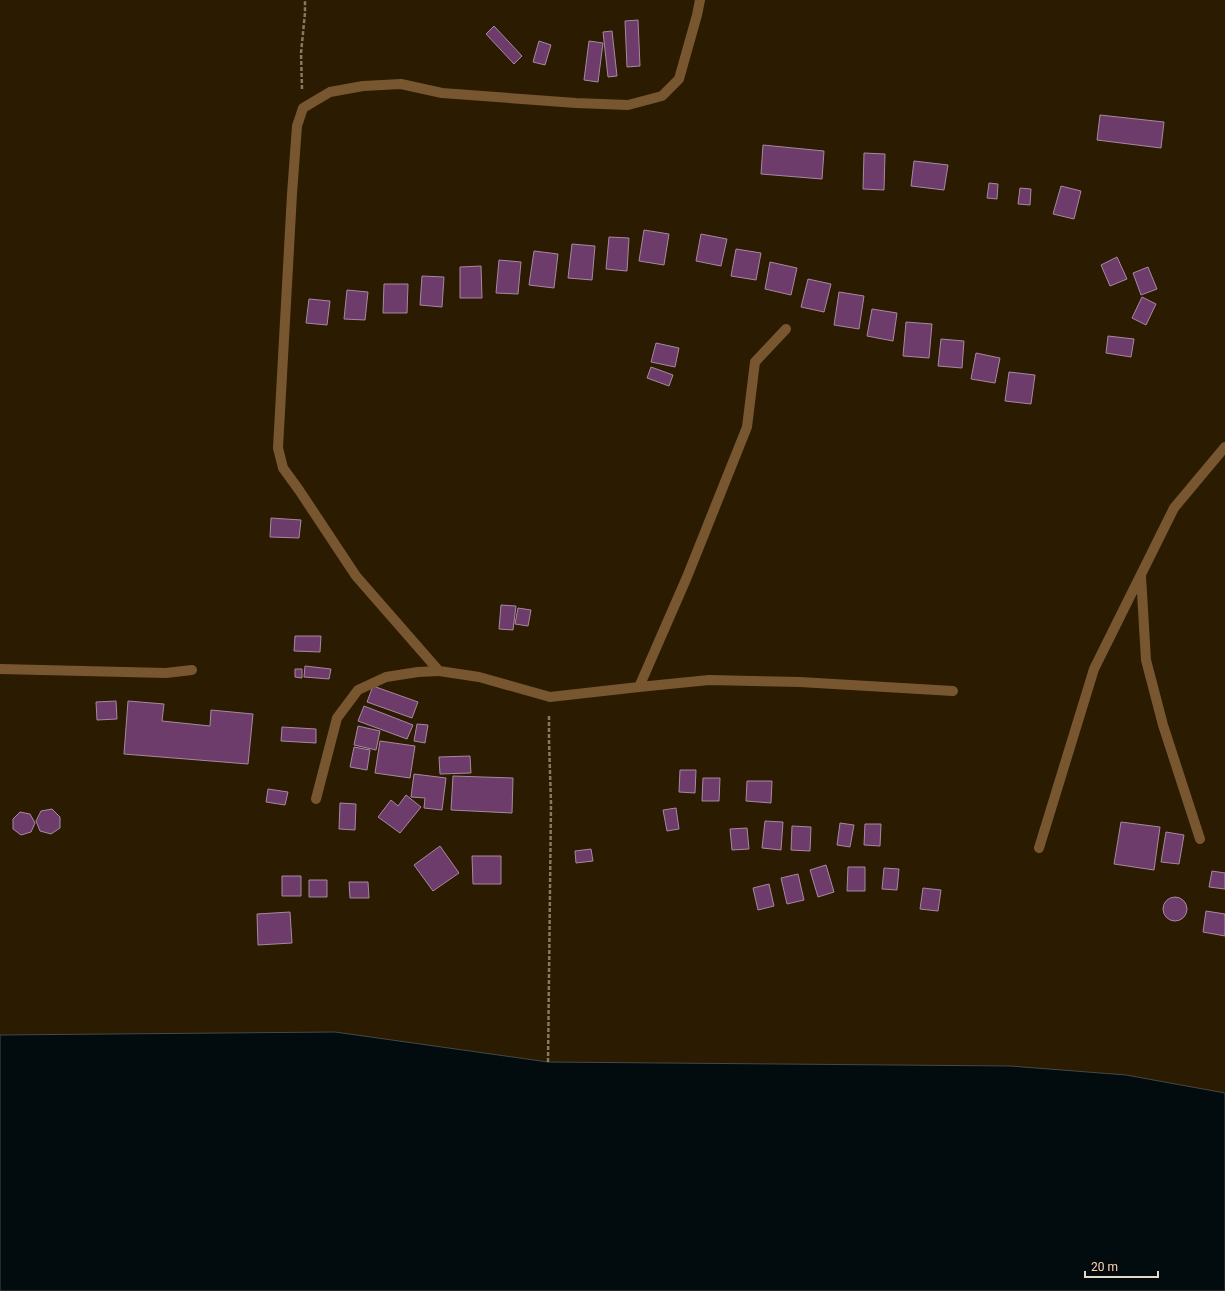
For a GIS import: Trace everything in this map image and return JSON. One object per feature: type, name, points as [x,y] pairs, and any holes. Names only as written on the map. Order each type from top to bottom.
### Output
[{"type":"street","points":[[439,671],[356,576],[283,468],[278,448],[291,202],[297,126],[303,108],[330,92],[364,86],[401,84],[442,93],[576,103],[628,105],[662,96],[679,79],[700,0]]},
{"type":"street","points":[[639,687],[687,577],[747,426],[755,362],[786,329]]},
{"type":"street","points":[[1039,848],[1094,669],[1174,508],[1225,447]]},
{"type":"street","points":[[1141,576],[1146,660],[1162,725],[1200,839]]},
{"type":"street","points":[[0,669],[166,673],[192,670]]},
{"type":"street","points":[[316,799],[337,718],[358,690],[386,677],[418,672],[439,671],[479,677],[550,697],[709,680],[800,682],[954,691]]},
{"type":"path","points":[[303,108],[301,53],[305,0]]},
{"type":"path","points":[[548,1062],[551,803],[549,741],[550,697]]},
{"type":"shaded area","points":[[335,1032],[548,1062],[1010,1066],[1126,1075],[1225,1093],[1225,1291],[0,1291],[0,1035]]},
{"type":"building","points":[[638,20],[640,66],[627,67],[625,21]]},
{"type":"building","points":[[494,26],[522,56],[514,64],[486,34]]},
{"type":"building","points":[[612,31],[617,76],[608,77],[603,32]]},
{"type":"building","points":[[539,41],[551,45],[545,65],[533,62]]},
{"type":"building","points":[[589,41],[603,43],[598,82],[584,80]]},
{"type":"building","points":[[1100,115],[1164,122],[1161,148],[1097,140]]},
{"type":"building","points":[[763,145],[824,151],[822,179],[761,174]]},
{"type":"building","points":[[864,153],[885,154],[884,190],[863,189]]},
{"type":"building","points":[[914,161],[948,165],[944,190],[911,186]]},
{"type":"building","points":[[989,183],[998,184],[997,199],[987,198]]},
{"type":"building","points":[[1061,186],[1081,191],[1074,219],[1053,214]]},
{"type":"building","points":[[1020,188],[1031,189],[1030,205],[1018,204]]},
{"type":"building","points":[[644,230],[669,234],[664,265],[639,261]]},
{"type":"building","points":[[701,234],[727,239],[721,266],[696,261]]},
{"type":"building","points":[[609,237],[629,238],[627,271],[606,269]]},
{"type":"building","points":[[572,244],[595,246],[592,280],[568,278]]},
{"type":"building","points":[[736,249],[761,253],[756,280],[731,276]]},
{"type":"building","points":[[534,251],[558,254],[554,288],[529,285]]},
{"type":"building","points":[[1117,257],[1127,279],[1110,286],[1101,265]]},
{"type":"building","points":[[499,260],[521,262],[518,294],[496,293]]},
{"type":"building","points":[[770,262],[797,268],[791,295],[765,289]]},
{"type":"building","points":[[481,266],[482,298],[460,298],[460,267]]},
{"type":"building","points":[[1148,267],[1157,289],[1141,295],[1133,273]]},
{"type":"building","points":[[422,276],[444,277],[442,307],[420,305]]},
{"type":"building","points":[[808,279],[831,284],[824,312],[801,307]]},
{"type":"building","points":[[384,284],[408,284],[407,313],[383,313]]},
{"type":"building","points":[[347,290],[368,292],[365,320],[344,319]]},
{"type":"building","points":[[839,292],[864,296],[859,329],[834,325]]},
{"type":"building","points":[[1142,297],[1156,304],[1146,325],[1132,318]]},
{"type":"building","points":[[309,299],[330,301],[327,325],[306,323]]},
{"type":"building","points":[[872,309],[897,313],[893,341],[867,336]]},
{"type":"building","points":[[906,322],[932,324],[929,358],[903,356]]},
{"type":"building","points":[[1108,336],[1134,339],[1131,357],[1106,353]]},
{"type":"building","points":[[941,339],[964,341],[962,368],[938,366]]},
{"type":"building","points":[[656,343],[679,348],[675,367],[651,362]]},
{"type":"building","points":[[976,353],[1000,358],[995,383],[971,379]]},
{"type":"building","points":[[651,367],[673,375],[669,386],[647,378]]},
{"type":"building","points":[[1009,372],[1035,375],[1031,404],[1005,401]]},
{"type":"building","points":[[271,518],[301,520],[299,538],[270,537]]},
{"type":"building","points":[[501,605],[516,606],[513,630],[499,629]]},
{"type":"building","points":[[518,608],[531,610],[528,626],[515,624]]},
{"type":"building","points":[[295,636],[321,636],[320,652],[294,651]]},
{"type":"building","points":[[305,666],[331,669],[329,679],[304,677]]},
{"type":"building","points":[[295,669],[302,669],[302,678],[295,677]]},
{"type":"building","points":[[373,686],[418,702],[412,718],[367,702]]},
{"type":"building","points":[[116,701],[117,719],[97,720],[96,702]]},
{"type":"building","points":[[128,701],[164,704],[162,721],[210,726],[211,710],[253,714],[248,764],[124,754]]},
{"type":"building","points":[[364,706],[413,725],[407,739],[358,721]]},
{"type":"building","points":[[417,724],[428,725],[425,743],[414,741]]},
{"type":"building","points":[[358,726],[380,731],[376,750],[354,745]]},
{"type":"building","points":[[282,727],[316,729],[316,743],[281,741]]},
{"type":"building","points":[[380,741],[415,746],[410,778],[375,773]]},
{"type":"building","points":[[354,747],[370,750],[367,770],[350,767]]},
{"type":"building","points":[[470,756],[471,773],[440,774],[439,757]]},
{"type":"building","points":[[680,770],[696,770],[695,793],[679,792]]},
{"type":"building","points":[[414,774],[446,778],[442,810],[424,808],[425,798],[411,797]]},
{"type":"building","points":[[453,776],[513,778],[512,813],[451,810]]},
{"type":"building","points":[[703,778],[720,778],[719,801],[702,801]]},
{"type":"building","points":[[747,781],[772,781],[771,803],[746,801]]},
{"type":"building","points":[[268,789],[288,792],[285,805],[266,802]]},
{"type":"building","points":[[406,795],[421,807],[400,833],[378,817],[391,800],[398,806]]},
{"type":"building","points":[[340,803],[356,804],[355,830],[339,829]]},
{"type":"building","points":[[676,808],[679,829],[667,831],[663,810]]},
{"type":"building","points":[[52,809],[60,817],[60,828],[51,834],[40,831],[36,821],[41,811]]},
{"type":"building","points":[[20,812],[30,814],[35,823],[31,832],[21,835],[13,829],[13,819]]},
{"type":"building","points":[[765,821],[783,822],[781,850],[762,848]]},
{"type":"building","points":[[1121,822],[1160,827],[1154,870],[1114,864]]},
{"type":"building","points":[[840,823],[854,825],[850,847],[837,845]]},
{"type":"building","points":[[865,824],[881,824],[880,846],[864,845]]},
{"type":"building","points":[[792,826],[811,827],[810,851],[791,850]]},
{"type":"building","points":[[747,828],[749,849],[732,850],[730,829]]},
{"type":"building","points":[[1166,832],[1184,835],[1179,864],[1161,862]]},
{"type":"building","points":[[440,846],[459,873],[433,891],[414,865]]},
{"type":"building","points":[[591,849],[593,861],[576,863],[575,851]]},
{"type":"building","points":[[472,856],[501,856],[501,884],[473,884]]},
{"type":"building","points":[[826,865],[834,892],[818,897],[810,870]]},
{"type":"building","points":[[848,867],[865,867],[865,891],[847,891]]},
{"type":"building","points":[[884,868],[899,869],[897,890],[882,889]]},
{"type":"building","points":[[1212,871],[1225,873],[1225,889],[1209,887]]},
{"type":"building","points":[[798,874],[804,900],[787,904],[781,878]]},
{"type":"building","points":[[282,876],[301,876],[301,896],[282,896]]},
{"type":"building","points":[[309,880],[327,880],[327,897],[309,897]]},
{"type":"building","points":[[349,882],[368,882],[369,898],[350,898]]},
{"type":"building","points":[[769,884],[774,906],[758,910],[753,888]]},
{"type":"building","points":[[923,888],[941,890],[938,911],[920,909]]},
{"type":"building","points":[[1175,897],[1183,901],[1187,909],[1183,917],[1175,921],[1167,917],[1163,909],[1167,901]]},
{"type":"building","points":[[1206,911],[1225,914],[1225,936],[1203,932]]},
{"type":"building","points":[[290,912],[292,943],[258,945],[257,914]]}]
